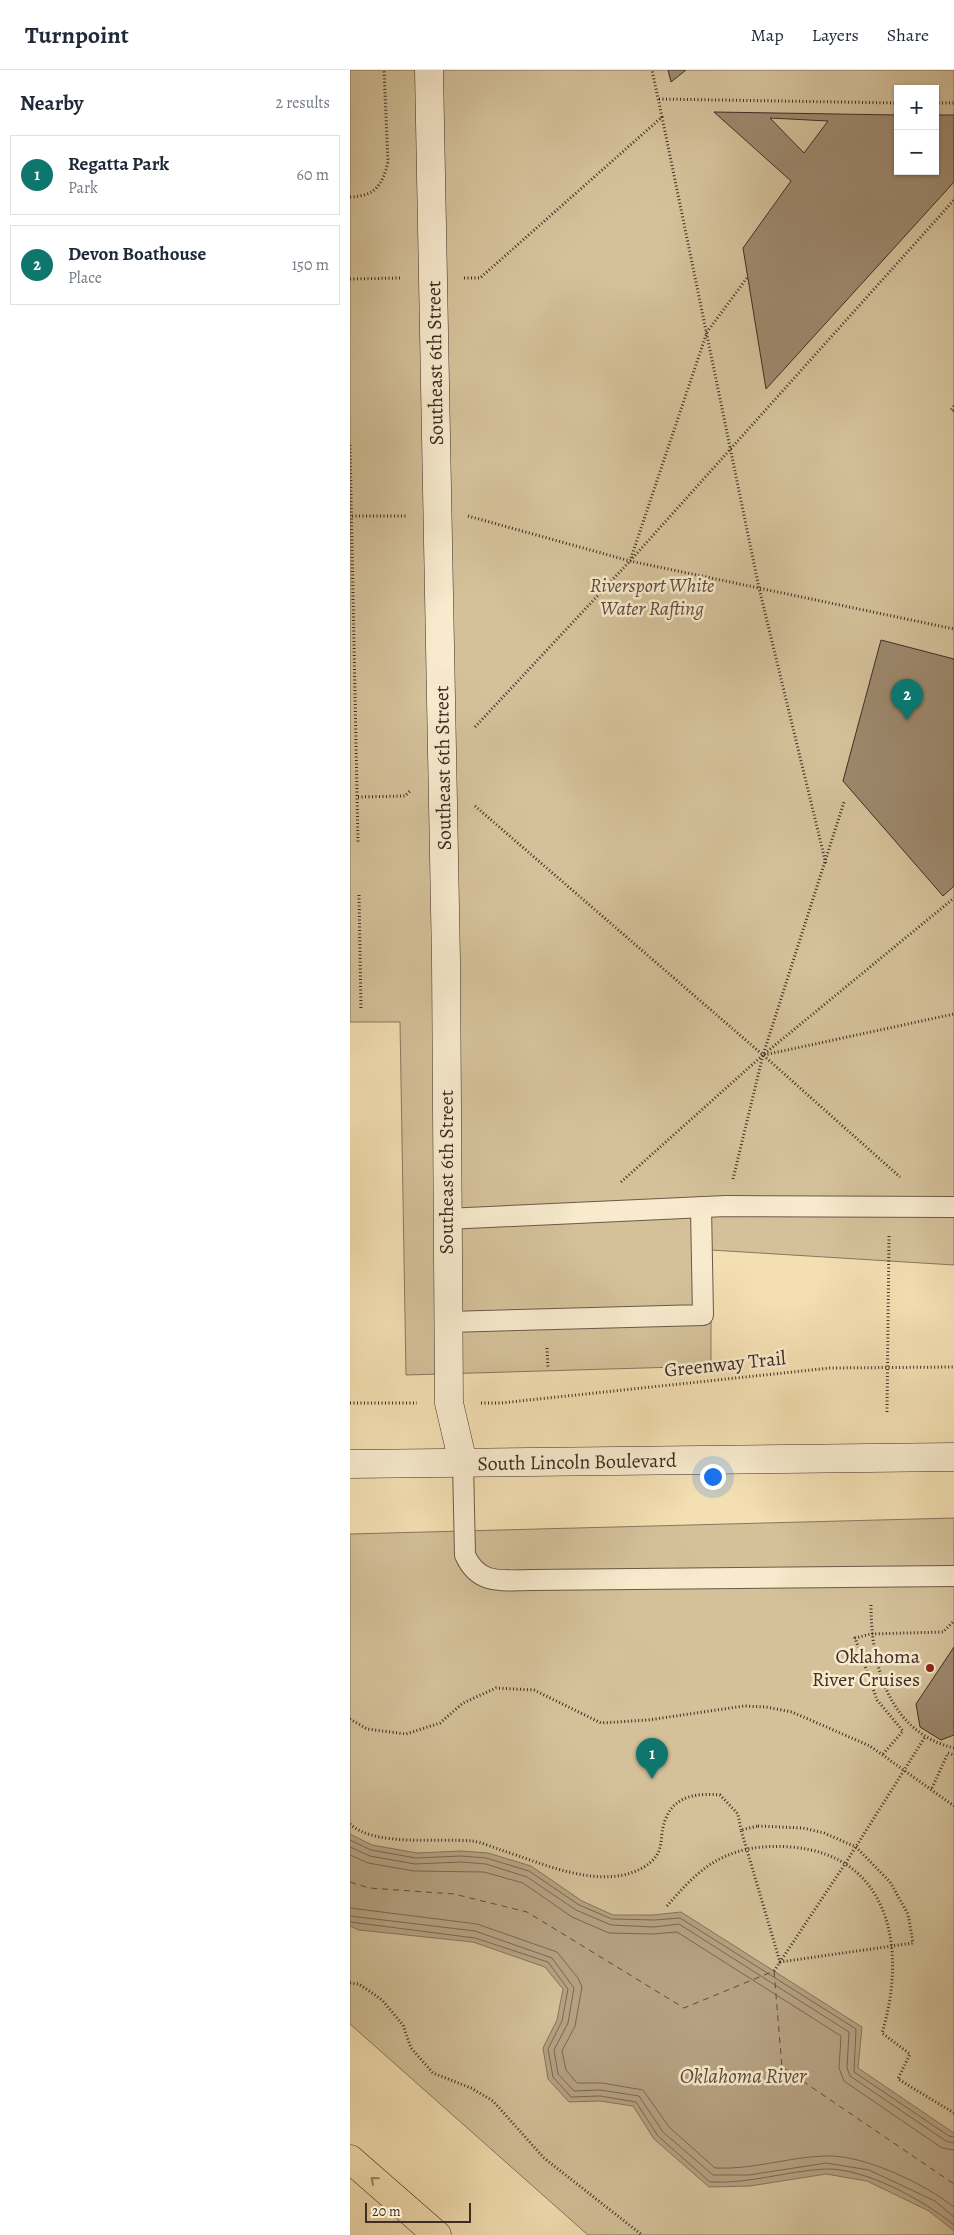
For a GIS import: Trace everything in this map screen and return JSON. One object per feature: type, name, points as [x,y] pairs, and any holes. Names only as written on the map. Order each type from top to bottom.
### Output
[{"type":"highway","points":[[350,2160],[437,2235]]},
{"type":"street","name":"Southeast 6th Street","points":[[429,70],[443,758],[449,1403],[463,1463]]},
{"type":"street","name":"South Lincoln Boulevard","points":[[350,1464],[954,1457]]},
{"type":"lane","points":[[446,1219],[726,1206],[954,1207]]},
{"type":"lane","points":[[448,1322],[703,1315],[701,1207]]},
{"type":"lane","points":[[463,1463],[465,1554],[470,1566],[478,1574],[486,1578],[531,1580],[954,1576]]},
{"type":"path","points":[[350,196],[365,196],[378,188],[388,162],[384,70]]},
{"type":"path","points":[[652,70],[759,588],[826,864]]},
{"type":"path","points":[[659,100],[894,102]]},
{"type":"path","points":[[939,103],[954,103]]},
{"type":"path","points":[[459,278],[480,278],[662,117]]},
{"type":"path","points":[[358,798],[405,796],[443,758],[630,560],[954,200]]},
{"type":"path","points":[[350,279],[400,278]]},
{"type":"path","points":[[630,560],[707,332],[747,278]]},
{"type":"path","points":[[954,406],[951,410],[954,411]]},
{"type":"path","points":[[350,445],[358,843]]},
{"type":"path","points":[[352,516],[474,516],[630,560],[954,629]]},
{"type":"path","points":[[726,1206],[763,1055],[826,864],[844,802]]},
{"type":"path","points":[[471,803],[763,1055],[933,1207]]},
{"type":"path","points":[[359,895],[361,1010]]},
{"type":"path","points":[[585,1214],[763,1055],[954,898]]},
{"type":"path","points":[[763,1055],[954,1014]]},
{"type":"path","points":[[887,1412],[889,1206]]},
{"type":"path","name":"Greenway Trail","points":[[501,1403],[830,1368],[954,1367]]},
{"type":"path","points":[[350,1403],[406,1402]]},
{"type":"path","points":[[871,1577],[871,1634],[875,1658],[889,1696],[903,1715],[925,1737],[954,1748]]},
{"type":"path","points":[[883,1754],[903,1731],[877,1700],[855,1638],[871,1634],[943,1632],[954,1621]]},
{"type":"path","points":[[350,1719],[368,1729],[406,1734],[440,1723],[463,1703],[496,1688],[534,1690],[601,1723],[648,1720],[744,1706],[784,1710],[836,1729],[883,1754],[932,1788],[954,1806]]},
{"type":"path","points":[[774,1971],[856,1847],[925,1737]]},
{"type":"path","points":[[932,1788],[948,1753],[954,1755]]},
{"type":"path","points":[[350,1824],[358,1831],[409,1841],[473,1841],[576,1874],[612,1877],[644,1867],[661,1850],[665,1818],[674,1804],[699,1793],[720,1795],[738,1814],[745,1849],[780,1962]]},
{"type":"path","points":[[741,1830],[758,1826],[803,1828],[824,1833],[856,1847],[890,1882],[908,1914],[913,1943],[780,1962]]},
{"type":"path","points":[[667,1906],[695,1876],[710,1864],[745,1849],[774,1846],[808,1848],[825,1853],[845,1864],[878,1897],[886,1915],[892,1947],[893,1992],[882,2033],[910,2054],[898,2079],[954,2113]]},
{"type":"path","points":[[350,1983],[359,1984],[382,2000],[403,2025],[411,2048],[433,2073],[471,2088],[493,2101],[544,2158],[642,2235]]},
{"type":"green space","name":"Riversport White Water Rafting","points":[[350,70],[954,70],[954,1265],[711,1250],[711,1366],[406,1375],[400,1022],[350,1022]]},
{"type":"green space","points":[[954,1518],[954,2235],[588,2235],[350,2024],[350,1534]]},
{"type":"water","name":"Oklahoma River","points":[[350,1834],[372,1845],[417,1853],[461,1851],[488,1853],[531,1866],[582,1901],[613,1915],[653,1915],[681,1912],[862,2027],[858,2068],[954,2133],[954,2231],[929,2211],[867,2181],[826,2174],[750,2186],[709,2187],[654,2139],[633,2106],[600,2101],[569,2102],[548,2079],[543,2048],[557,2020],[563,1989],[545,1967],[473,1942],[359,1930],[350,1926]]},
{"type":"building","points":[[668,70],[686,70],[671,82]]},
{"type":"building","points":[[714,112],[894,115],[894,175],[939,175],[939,115],[954,115],[954,182],[766,389],[743,248],[791,181]],"holes":[[[770,118],[828,121],[804,153]]]},
{"type":"building","points":[[881,640],[954,659],[954,886],[943,896],[843,781]]},
{"type":"building","points":[[954,1647],[954,1735],[941,1740],[920,1727],[916,1704]]},
{"type":"ferry route","points":[[350,1882],[369,1888],[454,1894],[527,1912],[684,2008],[774,1971],[782,2067],[954,2184]]},
{"type":"place","name":"Devon Boathouse","points":[[907,720]]},
{"type":"place","name":"Oklahoma River Cruises","points":[[930,1668]]},
{"type":"place","name":"Regatta Park","points":[[652,1779]]}]
